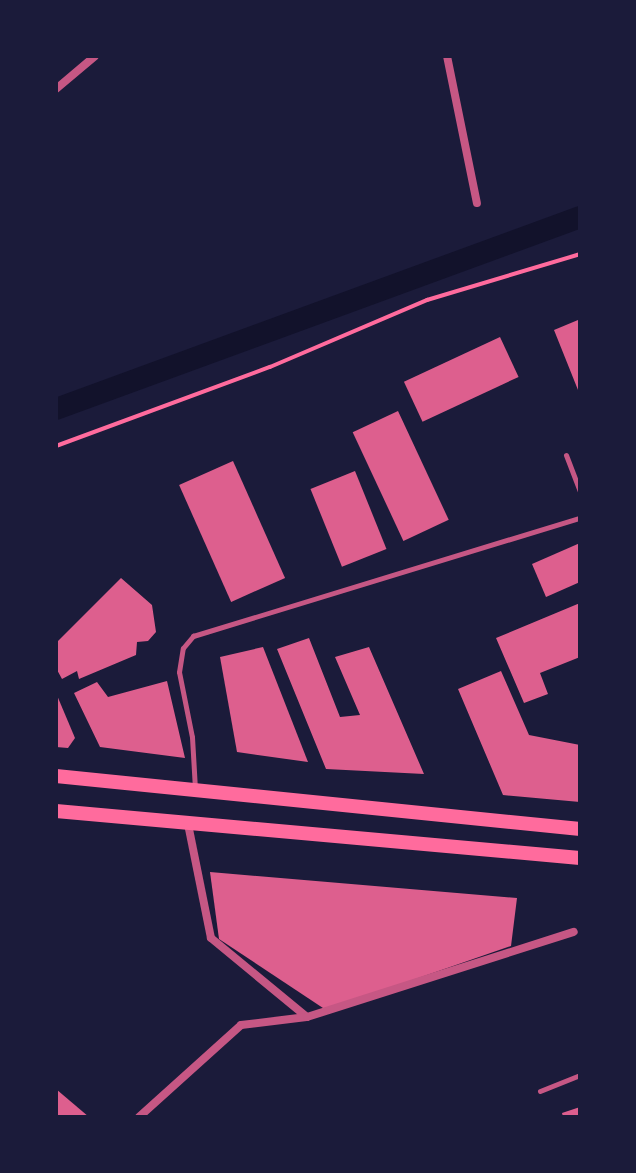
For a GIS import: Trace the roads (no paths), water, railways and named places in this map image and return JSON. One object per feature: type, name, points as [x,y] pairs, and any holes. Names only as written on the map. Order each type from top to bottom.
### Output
[{"type":"main road","points":[[56,776],[580,829]]},
{"type":"main road","points":[[56,811],[580,858]]},
{"type":"street","points":[[56,89],[95,56]]},
{"type":"street","points":[[447,56],[477,203]]},
{"type":"street","points":[[188,824],[211,938],[307,1017]]},
{"type":"street","points":[[139,1117],[241,1025],[307,1017],[574,932]]},
{"type":"lane","points":[[566,455],[580,492]]},
{"type":"lane","points":[[195,791],[192,737],[179,672],[183,648],[193,636],[580,518]]},
{"type":"lane","points":[[540,1091],[580,1075]]},
{"type":"waterway","points":[[56,409],[580,217]]}]
